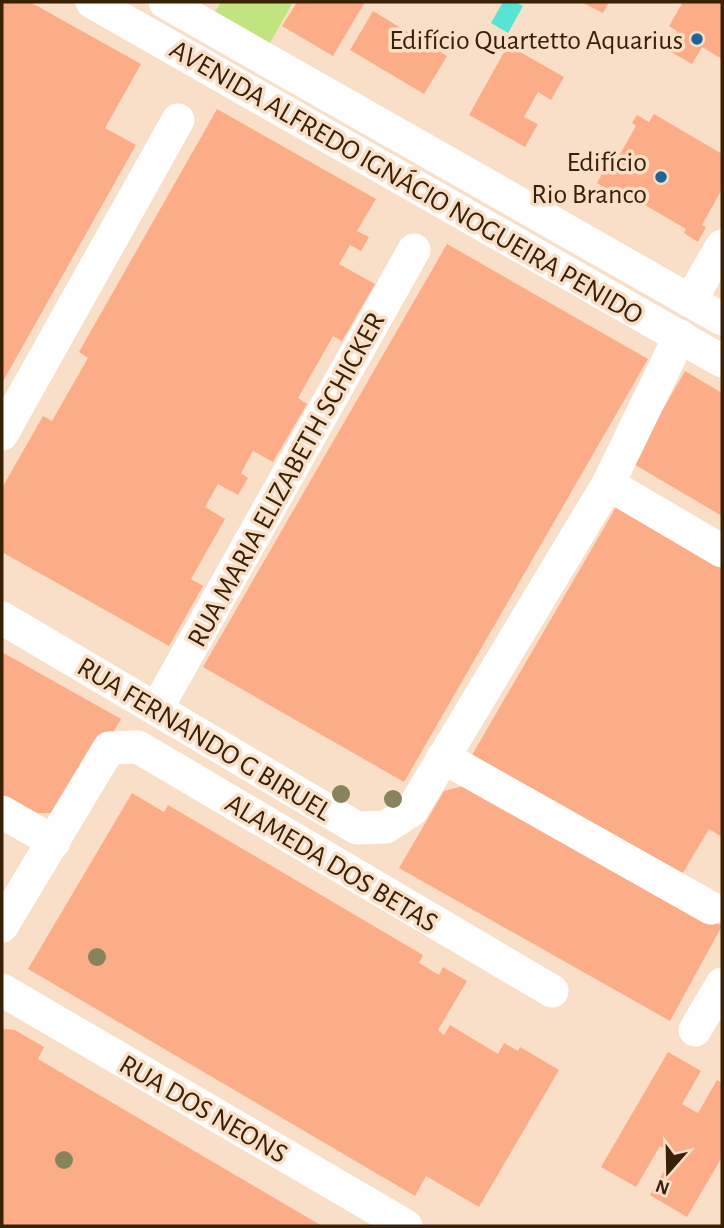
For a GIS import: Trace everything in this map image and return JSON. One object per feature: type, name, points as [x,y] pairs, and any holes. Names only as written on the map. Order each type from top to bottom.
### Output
[{"type":"street","name":"AVENIDA ALFREDO IGNÁCIO NOGUEIRA PENIDO","points":[[92,2],[722,361]]},
{"type":"street","name":"AVENIDA ALFREDO IGNÁCIO NOGUEIRA PENIDO","points":[[166,2],[722,319]]},
{"type":"street","points":[[2,434],[178,120]]},
{"type":"street","points":[[524,248],[542,240],[548,226],[544,217]]},
{"type":"street","points":[[690,301],[722,246]]},
{"type":"street","points":[[574,279],[570,269],[573,254],[580,248],[595,247]]},
{"type":"street","name":"RUA MARIA ELIZABETH SCHICKER","points":[[157,708],[414,250]]},
{"type":"street","points":[[680,337],[608,484],[443,757],[711,908]]},
{"type":"street","points":[[608,484],[722,551]]},
{"type":"street","name":"RUA FERNANDO G BIRUEL","points":[[2,618],[357,828],[386,827],[412,810],[443,757]]},
{"type":"street","name":"ALAMEDA DOS BETAS","points":[[54,842],[108,748],[138,747],[552,991]]},
{"type":"street","points":[[2,812],[54,842],[2,926]]},
{"type":"street","points":[[695,1030],[722,984]]},
{"type":"street","name":"RUA DOS NEONS","points":[[2,990],[406,1226]]},
{"type":"green space","points":[[221,2],[293,2],[262,57],[207,25]]},
{"type":"water","points":[[503,2],[515,2],[523,6],[508,33],[491,23]]},
{"type":"building","points":[[2,2],[30,2],[141,64],[105,128],[136,145],[2,383]]},
{"type":"building","points":[[297,2],[365,2],[333,56],[282,26]]},
{"type":"building","points":[[581,2],[609,2],[603,13]]},
{"type":"building","name":"Edifício Quartetto Aquarius","points":[[683,2],[722,2],[722,59],[702,47],[692,64],[666,49],[677,31],[669,26]]},
{"type":"building","points":[[373,11],[447,56],[424,94],[350,50]]},
{"type":"building","points":[[508,45],[564,77],[551,100],[538,92],[524,117],[538,124],[525,147],[469,115]]},
{"type":"building","points":[[217,109],[376,199],[357,231],[369,237],[361,251],[350,245],[339,264],[375,284],[342,341],[333,336],[298,398],[307,404],[273,462],[253,451],[241,473],[248,478],[238,495],[218,484],[205,507],[225,519],[191,579],[203,586],[169,646],[2,552],[2,488],[43,416],[52,421],[88,358],[79,352]]},
{"type":"building","name":"Edifício Rio Branco","points":[[654,114],[722,154],[722,189],[702,225],[706,227],[698,242],[684,233],[686,229],[616,188],[613,193],[597,183],[606,167],[611,170],[636,126],[632,123],[637,115],[649,122]]},
{"type":"building","points":[[447,244],[648,359],[404,782],[203,667]]},
{"type":"building","points":[[685,371],[722,393],[722,516],[632,463]]},
{"type":"building","points":[[619,502],[722,561],[722,837],[709,829],[681,876],[472,755]]},
{"type":"building","points":[[2,652],[121,719],[77,795],[52,813],[37,813],[2,796]]},
{"type":"building","points":[[467,785],[722,926],[670,1021],[399,868],[444,791]]},
{"type":"building","points":[[132,793],[164,812],[168,805],[423,955],[419,963],[439,975],[443,967],[467,981],[438,1030],[444,1035],[450,1025],[498,1054],[504,1043],[518,1051],[520,1047],[559,1070],[479,1207],[426,1176],[415,1196],[28,969]]},
{"type":"building","points":[[2,1029],[15,1030],[44,1047],[38,1059],[322,1226],[2,1226]]},
{"type":"building","points":[[668,1052],[701,1071],[682,1104],[698,1113],[717,1080],[722,1083],[722,1157],[687,1217],[650,1195],[674,1154],[660,1146],[636,1187],[601,1167]]},
{"type":"place","name":"Edifício Quartetto Aquarius","points":[[697,39]]},
{"type":"place","name":"Edifício Rio Branco","points":[[661,177]]}]
